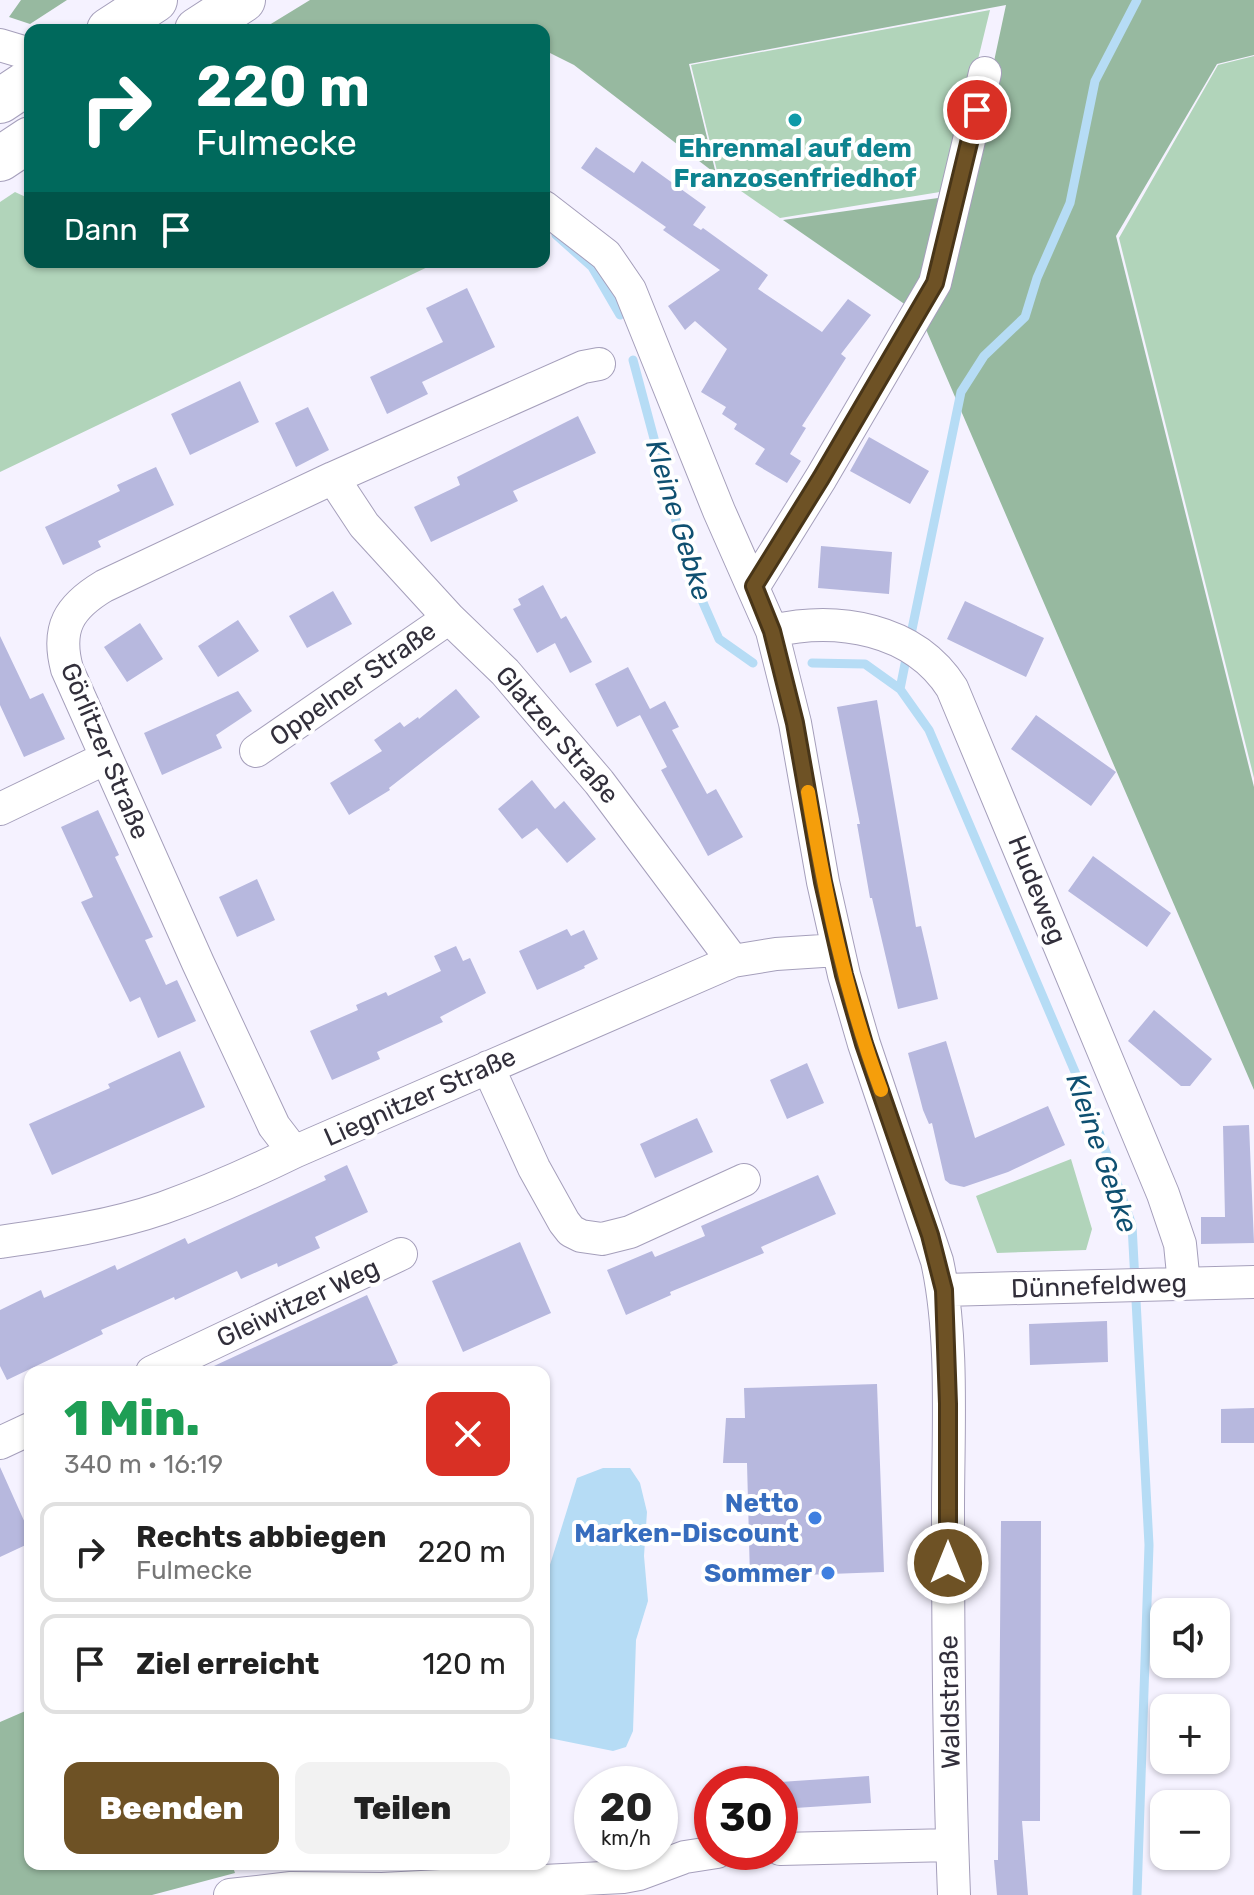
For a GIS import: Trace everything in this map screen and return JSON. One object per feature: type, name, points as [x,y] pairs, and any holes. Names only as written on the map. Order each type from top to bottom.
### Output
[{"type":"highway","points":[[118,24],[155,0]]},
{"type":"highway","points":[[206,24],[243,0]]},
{"type":"highway","points":[[0,101],[24,85]]},
{"type":"highway","points":[[0,159],[24,143]]},
{"type":"street","points":[[0,45],[24,52]]},
{"type":"street","points":[[754,586],[935,283],[985,73]]},
{"type":"street","name":"Waldstraße","points":[[550,212],[606,255],[630,290],[719,511],[772,631],[795,723],[838,950],[864,1044],[926,1222],[944,1290],[954,1895]]},
{"type":"street","name":"Görlitzer Straße","points":[[294,1152],[274,1126],[106,758],[63,654],[61,639],[64,627],[79,604],[104,586],[333,478],[583,367],[599,364]]},
{"type":"street","name":"Glatzer Straße","points":[[333,478],[364,525],[449,618],[505,672],[590,771],[733,961]]},
{"type":"street","name":"Oppelner Straße","points":[[256,751],[449,618]]},
{"type":"street","name":"Hudeweg","points":[[772,631],[807,625],[863,628],[918,651],[934,664],[952,688],[1163,1194],[1180,1244],[1184,1284]]},
{"type":"street","points":[[0,809],[106,758]]},
{"type":"street","name":"Liegnitzer Straße","points":[[0,1242],[85,1228],[154,1211],[235,1180],[733,961],[776,954],[838,950]]},
{"type":"street","points":[[488,1067],[541,1182],[564,1222],[571,1231],[581,1236],[602,1239],[630,1232],[744,1180]]},
{"type":"street","name":"Gleiwitzer Weg","points":[[165,1366],[401,1254]]},
{"type":"street","name":"Dünnefeldweg","points":[[944,1290],[1254,1282]]},
{"type":"street","points":[[0,1443],[24,1432]]},
{"type":"street","points":[[798,1849],[952,1845]]},
{"type":"street","points":[[230,1895],[291,1888],[382,1892],[641,1885],[685,1857],[694,1856]]},
{"type":"green space","points":[[21,0],[67,0],[30,24],[9,17]]},
{"type":"green space","points":[[310,0],[1254,0],[1254,55],[1217,64],[1116,236],[1254,787],[1254,1090],[921,318],[783,220],[945,197],[964,202],[1006,5],[689,64],[716,174],[574,65],[550,53],[550,24],[271,24]]},
{"type":"green space","points":[[990,10],[946,191],[780,218],[718,175],[691,65]]},
{"type":"green space","points":[[1254,56],[1254,778],[1119,238],[1218,65]]},
{"type":"green space","points":[[15,192],[24,196],[24,268],[425,268],[0,472],[0,202]]},
{"type":"green space","points":[[1071,1159],[1092,1229],[1086,1250],[997,1253],[976,1196]]},
{"type":"green space","points":[[24,1712],[24,1870],[234,1870],[235,1873],[152,1895],[0,1895],[0,1722]]},
{"type":"water","points":[[603,1468],[630,1468],[640,1483],[647,1512],[644,1556],[648,1601],[636,1640],[633,1731],[626,1747],[613,1751],[550,1738],[550,1565],[577,1478]]},
{"type":"building","points":[[596,147],[634,173],[642,161],[706,207],[693,225],[701,230],[703,228],[768,275],[758,289],[822,332],[848,299],[871,315],[841,354],[846,358],[802,426],[806,428],[790,454],[801,461],[787,483],[755,464],[765,449],[734,429],[737,424],[722,414],[726,407],[701,392],[727,349],[695,321],[685,330],[668,306],[720,270],[663,230],[666,227],[581,168]]},
{"type":"building","points":[[467,288],[495,347],[422,382],[428,394],[387,414],[370,377],[443,342],[426,308]]},
{"type":"building","points":[[240,381],[259,422],[190,455],[171,414]]},
{"type":"building","points":[[308,407],[329,450],[296,467],[275,423]]},
{"type":"building","points":[[578,416],[596,453],[513,491],[518,501],[431,542],[414,507],[460,485],[457,477]]},
{"type":"building","points":[[869,437],[929,471],[910,504],[850,471]]},
{"type":"building","points":[[156,467],[174,505],[98,541],[101,547],[63,565],[45,527],[120,491],[117,485]]},
{"type":"building","points":[[821,546],[892,552],[889,594],[818,588]]},
{"type":"building","points":[[543,585],[561,619],[566,616],[592,662],[570,673],[555,643],[537,653],[513,609],[521,605],[518,599]]},
{"type":"building","points":[[333,591],[352,624],[307,648],[289,616]]},
{"type":"building","points":[[965,601],[1044,638],[1026,677],[947,639]]},
{"type":"building","points":[[238,620],[259,651],[218,677],[198,646]]},
{"type":"building","points":[[140,623],[163,659],[127,682],[104,647]]},
{"type":"building","points":[[0,636],[30,699],[43,693],[65,739],[24,757],[0,705]]},
{"type":"building","points":[[628,667],[650,709],[665,701],[679,727],[672,730],[707,794],[716,789],[743,837],[708,856],[661,770],[667,767],[640,715],[617,727],[595,684]]},
{"type":"building","points":[[456,689],[480,717],[390,790],[349,815],[330,783],[382,751],[374,740],[400,722],[404,727],[419,719]]},
{"type":"building","points":[[238,691],[252,711],[216,735],[222,748],[162,775],[144,733]]},
{"type":"building","points":[[877,700],[916,927],[921,926],[938,999],[898,1009],[870,898],[857,824],[860,824],[837,707]]},
{"type":"building","points":[[1036,715],[1116,772],[1091,806],[1011,749]]},
{"type":"building","points":[[532,780],[555,809],[564,801],[596,839],[567,863],[537,828],[522,839],[498,809]]},
{"type":"building","points":[[98,810],[119,855],[115,857],[153,937],[145,940],[166,985],[177,980],[196,1021],[158,1038],[140,997],[130,1002],[81,902],[93,897],[61,827]]},
{"type":"building","points":[[1093,856],[1171,913],[1147,947],[1068,891]]},
{"type":"building","points":[[257,879],[275,920],[237,937],[219,897]]},
{"type":"building","points":[[567,929],[571,936],[584,930],[598,959],[537,990],[519,951]]},
{"type":"building","points":[[456,946],[463,961],[470,958],[486,993],[440,1017],[443,1022],[377,1052],[380,1059],[332,1080],[310,1031],[358,1010],[356,1005],[386,992],[388,996],[441,971],[434,956]]},
{"type":"building","points":[[1154,1010],[1212,1059],[1190,1086],[1181,1086],[1128,1041]]},
{"type":"building","points":[[946,1041],[975,1138],[1048,1106],[1065,1145],[1008,1172],[964,1187],[945,1180],[932,1123],[929,1124],[923,1110],[908,1053]]},
{"type":"building","points":[[180,1051],[205,1107],[52,1175],[29,1124],[110,1088],[108,1084]]},
{"type":"building","points":[[807,1063],[824,1103],[787,1119],[770,1080]]},
{"type":"building","points":[[697,1118],[713,1152],[655,1178],[640,1144]]},
{"type":"building","points":[[1249,1125],[1254,1243],[1201,1244],[1201,1217],[1225,1217],[1223,1126]]},
{"type":"building","points":[[347,1165],[368,1212],[315,1237],[320,1248],[278,1267],[277,1263],[241,1279],[237,1271],[175,1300],[174,1297],[101,1330],[103,1334],[36,1366],[24,1366],[24,1372],[7,1380],[0,1366],[0,1310],[41,1290],[44,1298],[115,1265],[117,1270],[185,1238],[188,1244],[326,1180],[324,1176]]},
{"type":"building","points":[[818,1175],[836,1214],[761,1247],[764,1253],[670,1292],[671,1295],[626,1315],[607,1270],[652,1251],[655,1257],[705,1236],[701,1226]]},
{"type":"building","points":[[520,1242],[551,1313],[463,1352],[432,1281]]},
{"type":"building","points":[[367,1295],[398,1363],[391,1366],[214,1366]]},
{"type":"building","points":[[1107,1321],[1108,1362],[1030,1365],[1029,1324]]},
{"type":"building","name":"Netto Marken-Discount","points":[[877,1384],[884,1572],[750,1577],[747,1463],[723,1463],[726,1418],[745,1418],[744,1388]]},
{"type":"building","points":[[1254,1408],[1254,1443],[1221,1443],[1221,1409]]},
{"type":"building","points":[[0,1467],[24,1521],[24,1546],[0,1557]]},
{"type":"building","points":[[1001,1521],[1041,1521],[1040,1821],[1022,1821],[1028,1895],[997,1895],[994,1860],[998,1860]]},
{"type":"building","points":[[869,1776],[871,1803],[798,1808],[798,1781]]},
{"type":"waterway","points":[[910,639],[961,392],[984,356],[1025,317],[1037,278],[1070,203],[1095,81],[1137,0]]},
{"type":"waterway","name":"Kleine Gebke","points":[[556,235],[592,267],[620,315]]},
{"type":"waterway","name":"Kleine Gebke","points":[[633,360],[690,573],[719,639],[753,663]]},
{"type":"waterway","points":[[900,689],[907,654]]},
{"type":"waterway","name":"Kleine Gebke","points":[[812,663],[865,664],[900,689],[929,730],[1090,1107],[1132,1225],[1149,1545],[1137,1895]]},
{"type":"slow traffic","points":[[808,792],[823,882],[844,975],[881,1090]]},
{"type":"place","name":"Ehrenmal auf dem Franzosenfriedhof","points":[[795,120]]},
{"type":"place","name":"Netto Marken-Discount","points":[[815,1518]]},
{"type":"place","name":"Sommer","points":[[828,1573]]},
{"type":"route","points":[[948,1563],[944,1290],[930,1235],[864,1044],[844,975],[823,882],[795,723],[772,631],[754,586],[935,283],[977,110]]}]
